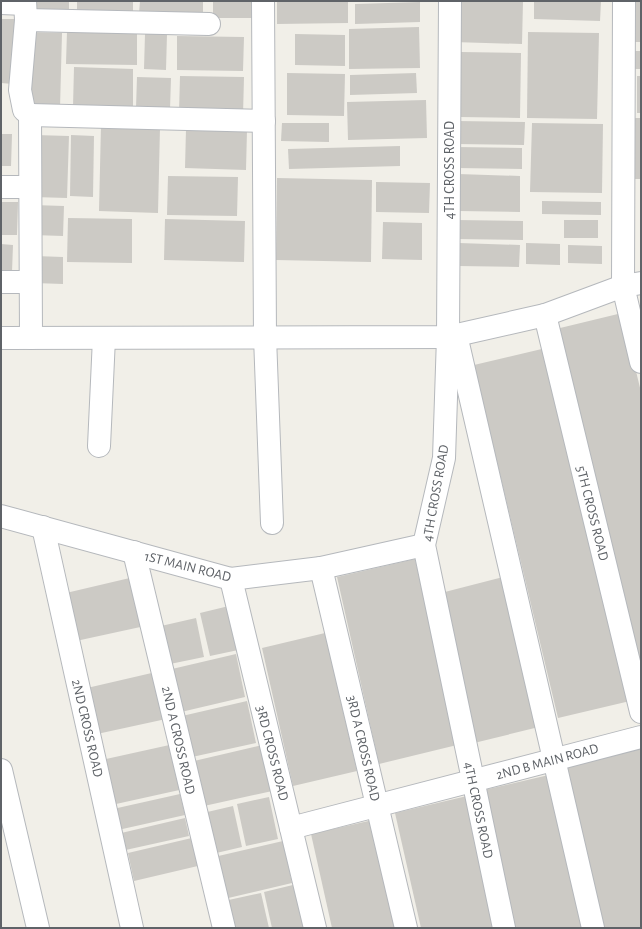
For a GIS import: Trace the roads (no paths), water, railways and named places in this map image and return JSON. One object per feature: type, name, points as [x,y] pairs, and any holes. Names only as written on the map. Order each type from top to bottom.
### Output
[{"type":"street","points":[[263,1],[265,337],[272,523]]},
{"type":"street","name":"4TH CROSS ROAD","points":[[450,1],[452,336],[444,458],[424,545],[504,928]]},
{"type":"street","points":[[624,1],[632,284],[641,362]]},
{"type":"street","points":[[1,3],[25,8],[209,24]]},
{"type":"street","points":[[25,8],[11,90],[24,110],[30,115],[264,121]]},
{"type":"street","points":[[30,115],[31,338]]},
{"type":"street","points":[[1,187],[30,187]]},
{"type":"street","points":[[1,282],[30,282]]},
{"type":"street","points":[[1,338],[452,336],[545,315],[632,284]]},
{"type":"street","name":"5TH CROSS ROAD","points":[[545,315],[641,712]]},
{"type":"street","points":[[452,336],[594,928]]},
{"type":"street","points":[[99,446],[104,338]]},
{"type":"street","name":"1ST MAIN ROAD","points":[[1,516],[231,579],[321,568],[424,545]]},
{"type":"street","name":"2ND CROSS ROAD","points":[[43,527],[132,928]]},
{"type":"street","name":"2ND A CROSS ROAD","points":[[134,552],[224,928]]},
{"type":"street","name":"3RD A CROSS ROAD","points":[[321,568],[406,928]]},
{"type":"street","name":"3RD CROSS ROAD","points":[[231,579],[315,928]]},
{"type":"street","name":"2ND B MAIN ROAD","points":[[291,828],[641,737]]},
{"type":"street","points":[[1,770],[38,928]]}]
